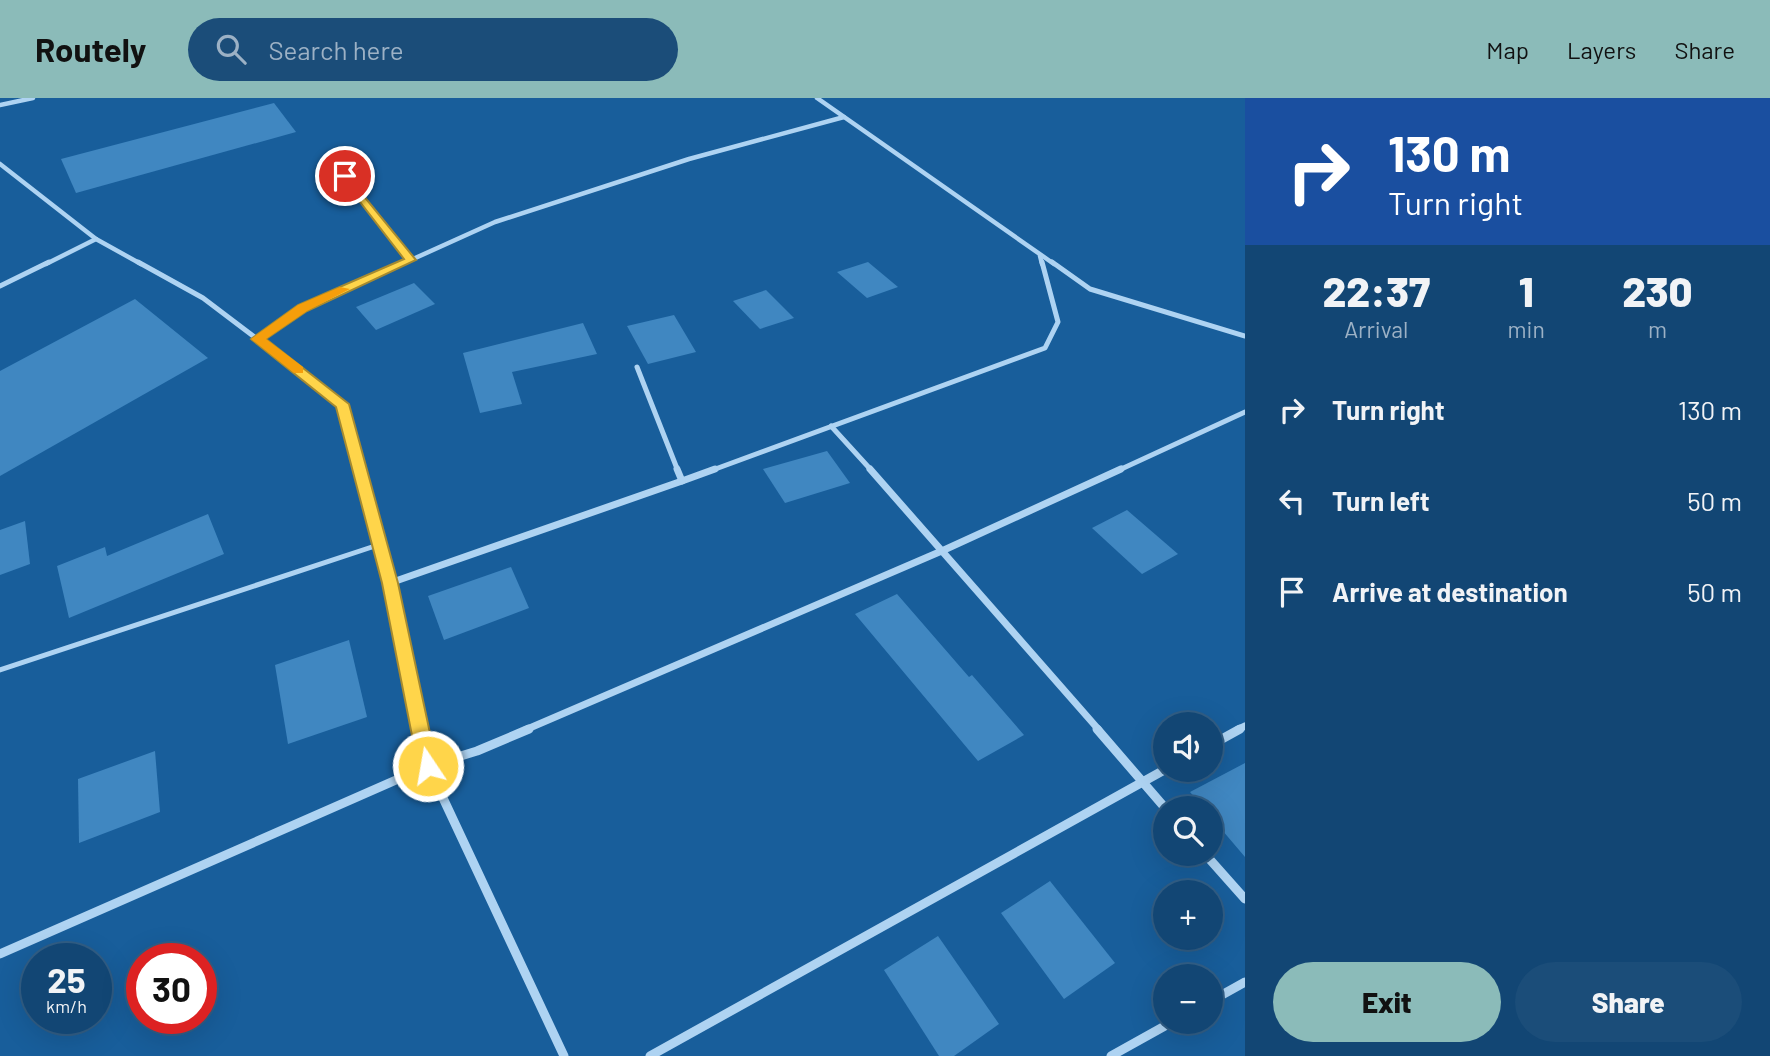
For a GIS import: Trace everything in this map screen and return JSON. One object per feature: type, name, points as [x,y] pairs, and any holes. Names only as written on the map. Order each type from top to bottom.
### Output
[{"type":"street","points":[[0,106],[33,98]]},
{"type":"street","points":[[817,98],[1090,289],[1245,336]]},
{"type":"street","points":[[257,339],[303,308],[521,214],[689,159],[844,117]]},
{"type":"street","points":[[329,155],[411,260]]},
{"type":"street","points":[[0,164],[96,239],[203,298],[343,404],[390,583],[428,766],[564,1056]]},
{"type":"street","points":[[0,177],[11,173]]},
{"type":"street","points":[[0,286],[96,239]]},
{"type":"street","points":[[390,583],[682,481],[1045,348],[1058,322],[1040,256]]},
{"type":"street","points":[[637,367],[682,481]]},
{"type":"street","points":[[0,954],[428,766],[477,751],[944,550],[1245,412]]},
{"type":"street","points":[[831,426],[944,550],[1154,796]]},
{"type":"street","points":[[1223,738],[1245,726]]},
{"type":"street","points":[[650,1056],[1153,776]]},
{"type":"street","points":[[1216,866],[1245,899]]},
{"type":"street","points":[[1223,994],[1245,982]]},
{"type":"street","points":[[1111,1056],[1153,1033]]},
{"type":"lane","points":[[0,670],[378,545]]},
{"type":"building","points":[[274,103],[296,132],[76,193],[61,159]]},
{"type":"building","points":[[868,262],[898,287],[867,298],[837,272]]},
{"type":"building","points":[[414,283],[435,304],[376,330],[356,307]]},
{"type":"building","points":[[766,290],[794,318],[760,329],[733,301]]},
{"type":"building","points":[[135,299],[208,358],[0,476],[0,371]]},
{"type":"building","points":[[674,315],[696,352],[648,364],[627,326]]},
{"type":"building","points":[[583,323],[597,354],[512,372],[522,404],[480,413],[463,353]]},
{"type":"building","points":[[827,451],[850,483],[785,503],[763,469]]},
{"type":"building","points":[[1127,510],[1178,554],[1142,574],[1092,528]]},
{"type":"building","points":[[208,514],[224,554],[69,618],[57,566],[105,547],[107,556]]},
{"type":"building","points":[[25,521],[30,564],[0,575],[0,530]]},
{"type":"building","points":[[511,567],[529,608],[444,640],[428,596]]},
{"type":"building","points":[[897,594],[1024,735],[978,761],[855,614]]},
{"type":"building","points":[[349,640],[367,717],[288,744],[275,665]]},
{"type":"building","points":[[155,751],[160,812],[79,843],[78,779]]},
{"type":"building","points":[[1245,763],[1245,857],[1223,831],[1223,796],[1194,796],[1190,792],[1209,782],[1223,782],[1223,775]]},
{"type":"building","points":[[1050,881],[1115,963],[1064,999],[1001,913]]},
{"type":"building","points":[[938,936],[999,1024],[954,1056],[939,1056],[884,970]]},
{"type":"slow traffic","points":[[298,370],[257,339],[303,308],[344,289]]},
{"type":"route","points":[[345,176],[411,260],[303,308],[257,339],[343,404],[390,583],[428,766]]}]
